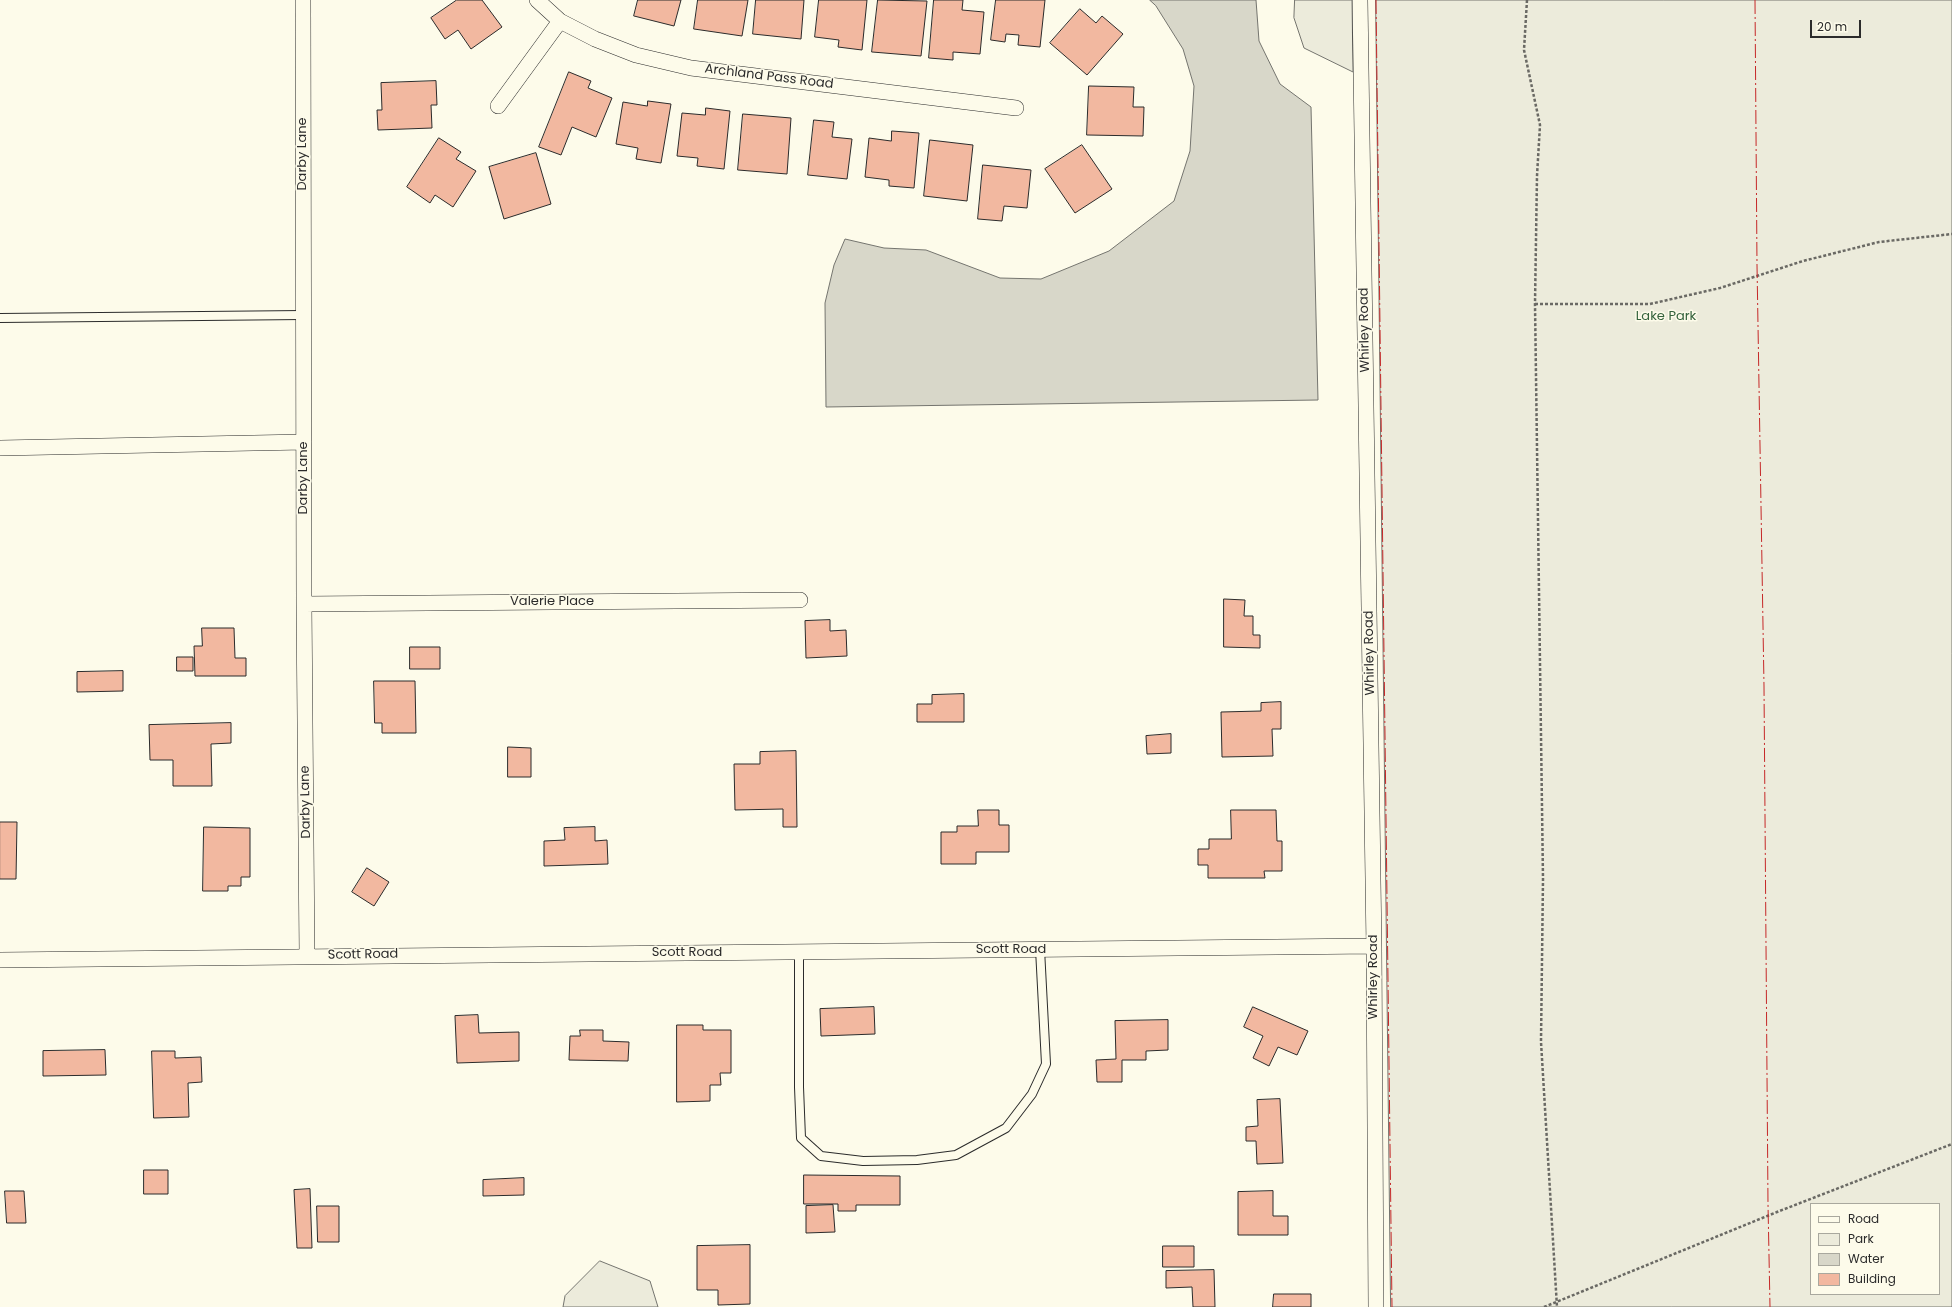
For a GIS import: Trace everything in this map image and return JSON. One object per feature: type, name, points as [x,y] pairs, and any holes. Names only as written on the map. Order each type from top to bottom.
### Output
[{"type":"street","name":"Darby Lane","points":[[303,0],[304,604],[307,956]]},
{"type":"street","name":"Archland Pass Road","points":[[537,0],[560,21],[595,39],[636,55],[691,68],[1016,108]]},
{"type":"street","name":"Whirley Road","points":[[1360,0],[1374,946],[1376,1307]]},
{"type":"street","points":[[498,106],[560,21]]},
{"type":"street","points":[[0,448],[304,442]]},
{"type":"street","name":"Valerie Place","points":[[304,604],[800,600]]},
{"type":"street","name":"Scott Road","points":[[0,960],[1374,946]]},
{"type":"lane","points":[[0,318],[303,315]]},
{"type":"lane","points":[[799,952],[798,1064],[801,1138],[821,1156],[863,1161],[918,1160],[956,1155],[1006,1128],[1032,1094],[1046,1064],[1040,949]]},
{"type":"path","points":[[1527,0],[1524,50],[1540,125],[1536,176],[1534,304],[1536,517],[1543,879],[1541,1042],[1557,1307]]},
{"type":"path","points":[[1534,304],[1650,304],[1720,288],[1803,261],[1879,242],[1952,234]]},
{"type":"path","points":[[1544,1307],[1755,1221],[1952,1144]]},
{"type":"green space","points":[[1295,0],[1352,0],[1353,72],[1304,48],[1294,18]]},
{"type":"green space","name":"Lake Park","points":[[1376,0],[1952,0],[1952,1307],[1391,1307]]},
{"type":"green space","points":[[600,1261],[650,1281],[658,1307],[563,1307],[565,1296]]},
{"type":"water","points":[[1150,0],[1256,0],[1259,41],[1280,84],[1311,107],[1318,400],[826,407],[825,303],[834,265],[845,239],[884,248],[926,250],[1000,278],[1041,279],[1109,251],[1174,201],[1190,151],[1194,86],[1183,49],[1156,6]]},
{"type":"building","points":[[457,0],[482,0],[502,27],[471,49],[458,30],[445,39],[431,18]]},
{"type":"building","points":[[638,0],[681,0],[674,26],[634,16]]},
{"type":"building","points":[[698,0],[748,0],[742,36],[694,29]]},
{"type":"building","points":[[756,0],[804,0],[801,39],[753,34]]},
{"type":"building","points":[[819,0],[867,0],[862,50],[838,47],[839,40],[815,37]]},
{"type":"building","points":[[878,0],[927,1],[921,56],[872,52]]},
{"type":"building","points":[[934,0],[963,0],[962,10],[984,12],[980,54],[953,52],[953,60],[929,58]]},
{"type":"building","points":[[996,0],[1045,0],[1040,47],[1018,45],[1019,35],[1006,34],[1005,42],[991,40]]},
{"type":"building","points":[[1080,9],[1096,23],[1102,16],[1123,34],[1087,75],[1050,43]]},
{"type":"building","points":[[569,72],[591,81],[588,88],[612,98],[596,137],[572,127],[561,155],[539,147]]},
{"type":"building","points":[[436,81],[437,105],[431,105],[432,128],[378,130],[377,110],[382,110],[381,83]]},
{"type":"building","points":[[1089,86],[1134,87],[1133,107],[1144,107],[1143,136],[1087,135]]},
{"type":"building","points":[[648,101],[671,104],[661,163],[636,159],[638,148],[616,144],[623,102],[647,106]]},
{"type":"building","points":[[706,108],[730,111],[724,169],[697,166],[698,158],[677,156],[682,113],[705,115]]},
{"type":"building","points":[[743,114],[791,118],[787,174],[738,170]]},
{"type":"building","points":[[814,120],[834,122],[832,137],[852,139],[847,179],[808,175]]},
{"type":"building","points":[[892,131],[919,133],[914,188],[889,186],[889,180],[865,177],[869,138],[891,141]]},
{"type":"building","points":[[439,138],[461,152],[456,159],[476,171],[453,207],[435,195],[430,203],[407,187]]},
{"type":"building","points":[[930,140],[973,145],[967,201],[924,196]]},
{"type":"building","points":[[1082,145],[1112,189],[1075,213],[1045,169]]},
{"type":"building","points":[[536,153],[551,204],[504,219],[489,167]]},
{"type":"building","points":[[983,165],[1031,170],[1027,208],[1004,206],[1002,221],[978,219]]},
{"type":"building","points":[[1224,599],[1245,600],[1244,616],[1253,616],[1253,635],[1260,635],[1260,648],[1224,647]]},
{"type":"building","points":[[830,620],[830,631],[846,630],[847,656],[806,658],[805,621]]},
{"type":"building","points":[[202,628],[234,628],[235,658],[246,658],[246,676],[195,676],[194,646],[202,646]]},
{"type":"building","points":[[410,647],[440,647],[440,669],[410,669]]},
{"type":"building","points":[[177,657],[193,657],[193,671],[177,671]]},
{"type":"building","points":[[123,671],[123,691],[77,692],[77,672]]},
{"type":"building","points":[[374,681],[415,681],[416,733],[382,733],[382,723],[375,723]]},
{"type":"building","points":[[964,694],[964,722],[917,722],[917,704],[932,704],[932,695]]},
{"type":"building","points":[[1281,702],[1281,729],[1272,729],[1273,756],[1222,757],[1221,712],[1261,711],[1261,703]]},
{"type":"building","points":[[231,723],[231,743],[211,744],[212,786],[173,786],[173,760],[150,760],[149,725]]},
{"type":"building","points":[[1171,734],[1171,753],[1147,754],[1146,736]]},
{"type":"building","points":[[508,747],[531,748],[531,777],[508,777]]},
{"type":"building","points":[[796,751],[797,827],[783,827],[783,809],[735,810],[734,764],[760,764],[760,752]]},
{"type":"building","points":[[978,810],[999,810],[999,825],[1009,825],[1009,852],[976,852],[976,864],[941,864],[941,832],[957,832],[957,826],[978,826]]},
{"type":"building","points":[[1231,810],[1276,810],[1277,841],[1282,841],[1282,871],[1264,871],[1265,878],[1208,878],[1208,865],[1198,865],[1198,849],[1209,849],[1209,839],[1231,839]]},
{"type":"building","points":[[0,822],[17,822],[16,879],[0,879]]},
{"type":"building","points":[[204,827],[250,828],[250,877],[241,877],[241,886],[228,886],[228,891],[203,891]]},
{"type":"building","points":[[595,827],[595,841],[607,840],[608,864],[544,866],[544,841],[565,840],[564,828]]},
{"type":"building","points":[[367,868],[389,882],[374,906],[352,892]]},
{"type":"building","points":[[874,1007],[875,1034],[821,1036],[820,1009]]},
{"type":"building","points":[[1253,1007],[1308,1031],[1297,1055],[1278,1047],[1269,1066],[1253,1058],[1263,1036],[1244,1027]]},
{"type":"building","points":[[478,1015],[479,1033],[519,1032],[519,1061],[457,1063],[455,1016]]},
{"type":"building","points":[[1168,1020],[1168,1050],[1146,1051],[1146,1060],[1122,1060],[1122,1082],[1097,1082],[1096,1060],[1116,1059],[1115,1021]]},
{"type":"building","points":[[677,1025],[703,1025],[703,1030],[731,1030],[731,1073],[720,1073],[721,1085],[710,1085],[710,1101],[677,1102]]},
{"type":"building","points":[[580,1030],[603,1030],[603,1041],[629,1042],[628,1061],[569,1060],[570,1036],[580,1036]]},
{"type":"building","points":[[105,1050],[106,1075],[43,1076],[43,1051]]},
{"type":"building","points":[[152,1051],[175,1051],[175,1058],[201,1057],[202,1082],[188,1083],[189,1117],[154,1118]]},
{"type":"building","points":[[1280,1099],[1283,1163],[1257,1164],[1256,1141],[1246,1141],[1246,1127],[1258,1126],[1257,1100]]},
{"type":"building","points":[[144,1170],[168,1170],[168,1194],[144,1194]]},
{"type":"building","points":[[804,1175],[900,1176],[900,1205],[856,1205],[856,1211],[838,1211],[838,1204],[804,1204]]},
{"type":"building","points":[[524,1178],[524,1195],[483,1196],[483,1180]]},
{"type":"building","points":[[310,1189],[312,1248],[297,1248],[294,1190]]},
{"type":"building","points":[[5,1191],[24,1191],[26,1223],[7,1223]]},
{"type":"building","points":[[1273,1191],[1273,1216],[1288,1216],[1288,1235],[1238,1235],[1238,1192]]},
{"type":"building","points":[[833,1205],[835,1232],[806,1233],[806,1206]]},
{"type":"building","points":[[317,1206],[339,1206],[339,1242],[318,1242]]},
{"type":"building","points":[[750,1245],[750,1304],[718,1305],[718,1290],[697,1290],[697,1246]]},
{"type":"building","points":[[1163,1246],[1194,1246],[1194,1267],[1163,1267]]},
{"type":"building","points":[[1214,1270],[1215,1307],[1193,1307],[1192,1287],[1166,1288],[1166,1271]]},
{"type":"building","points":[[1274,1294],[1311,1294],[1311,1307],[1273,1307]]},
{"type":"power","points":[[1376,0],[1392,1307]]},
{"type":"power","points":[[1755,0],[1770,1307]]}]
